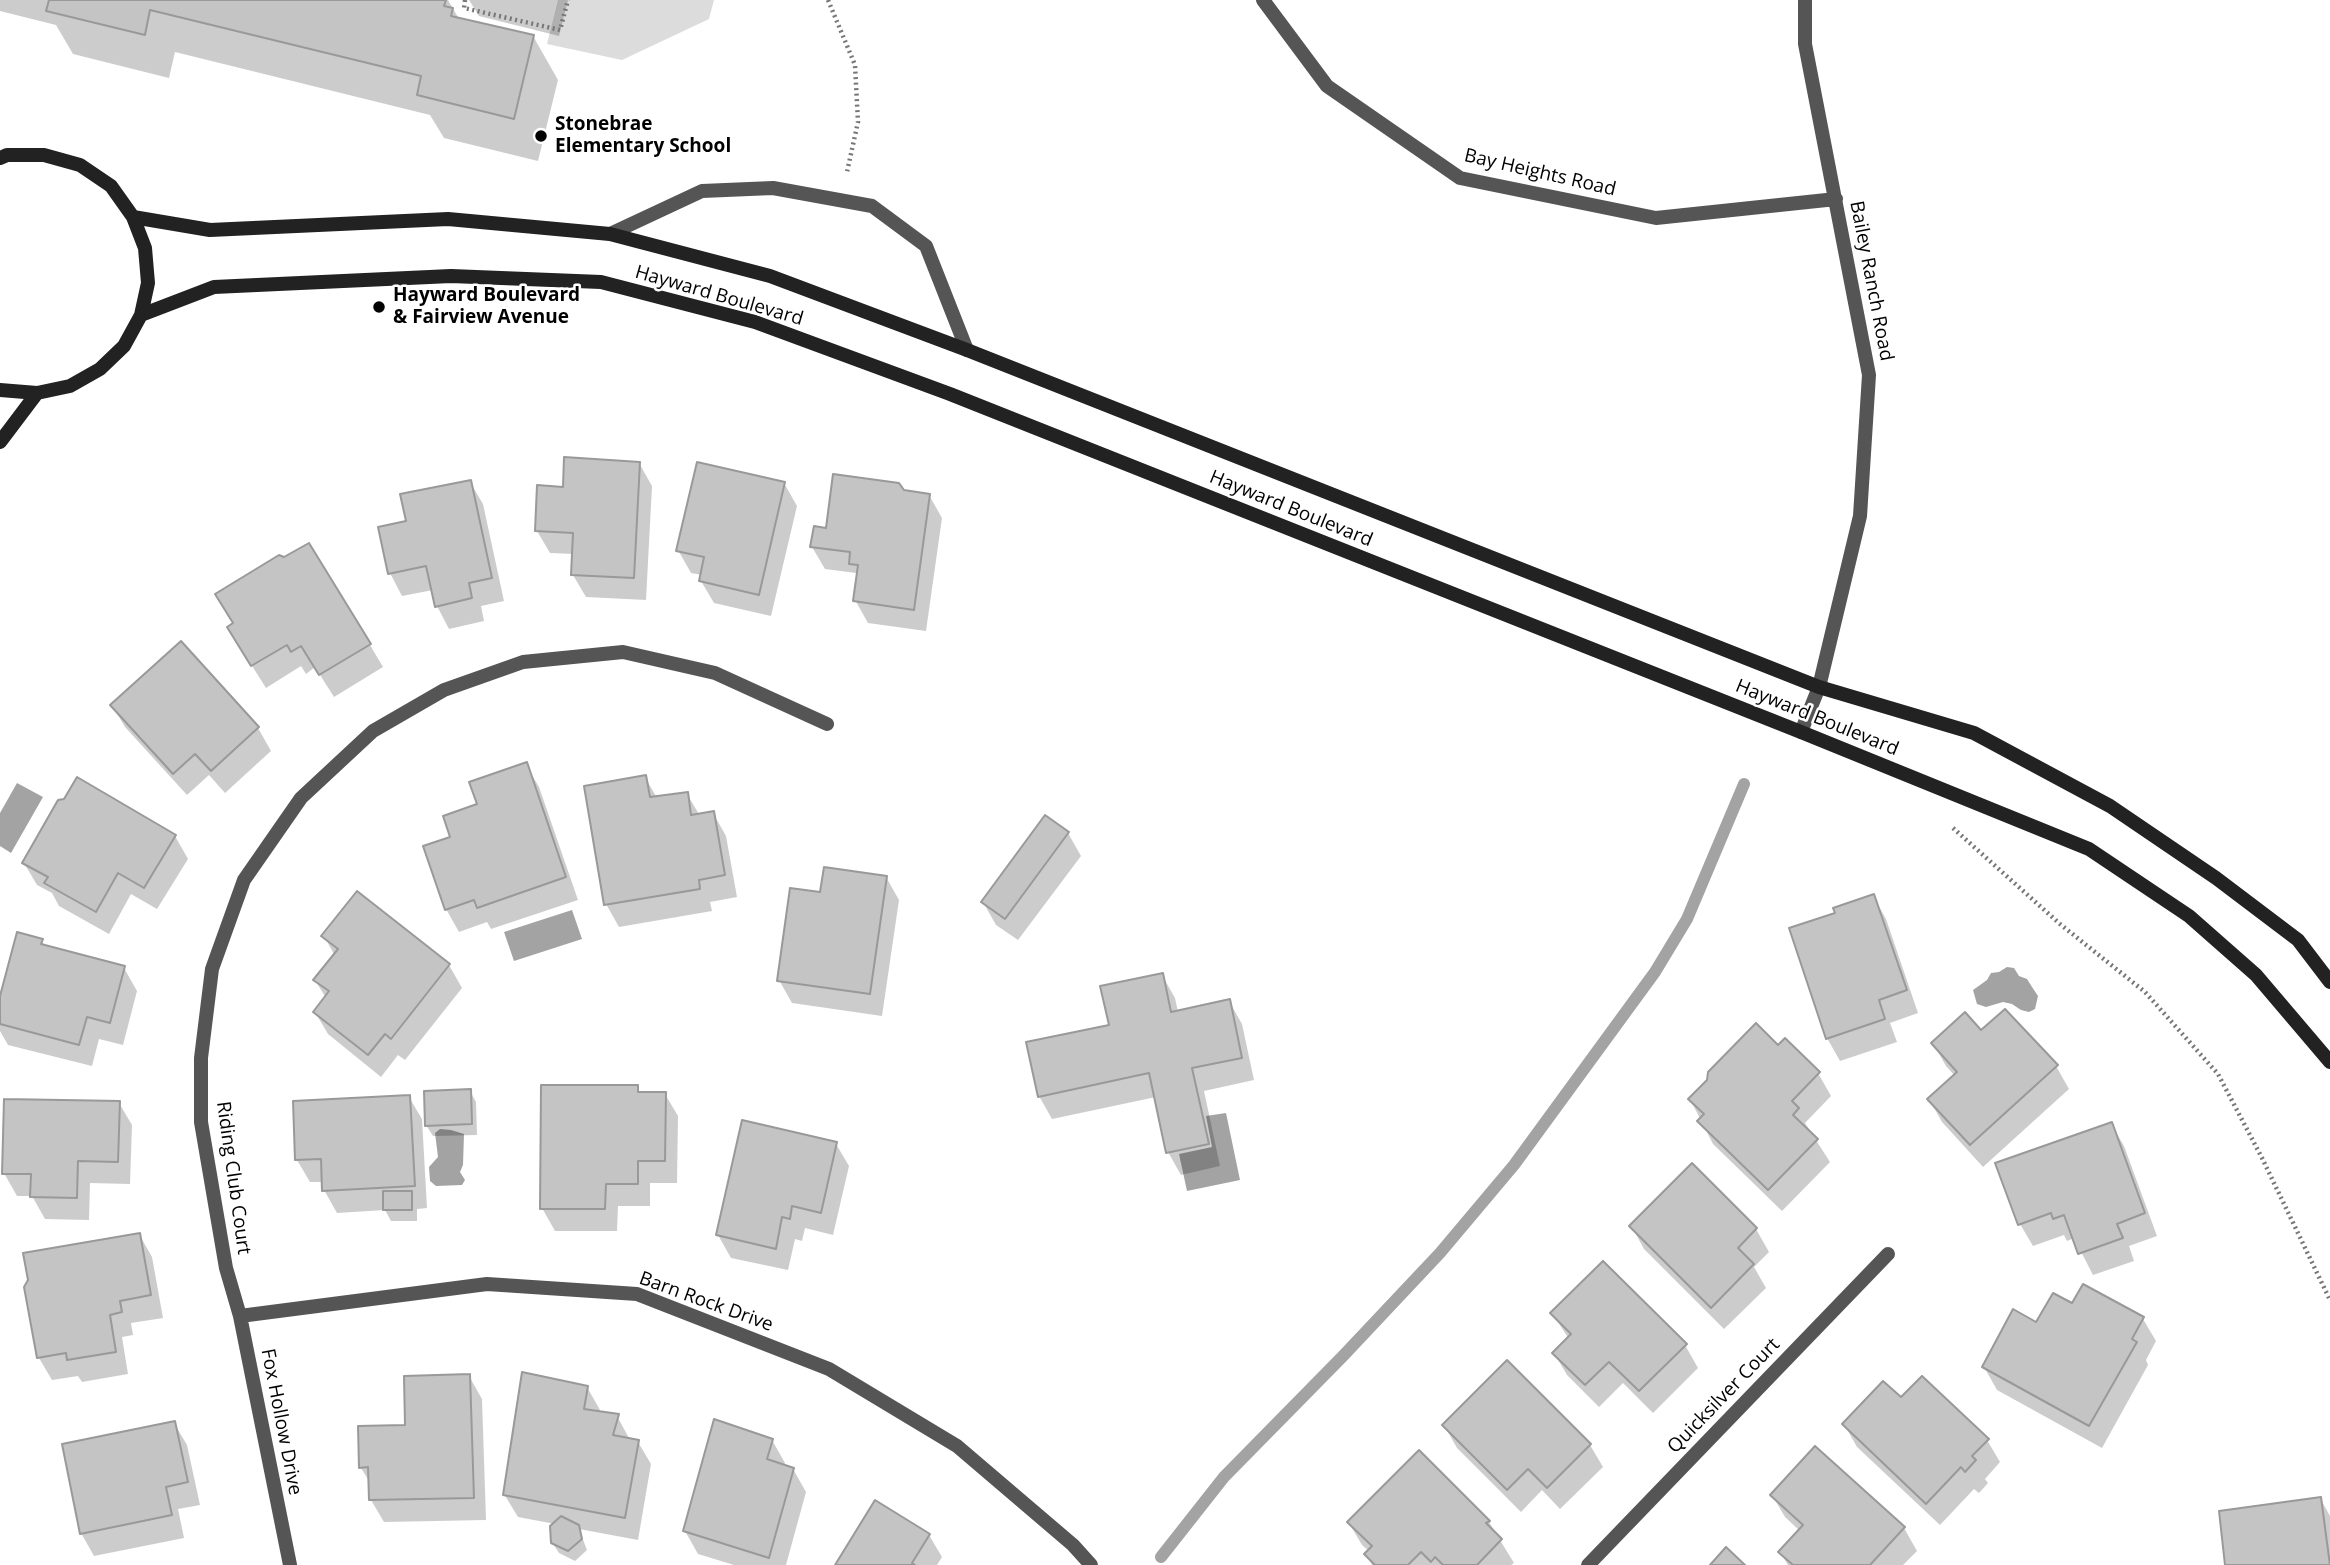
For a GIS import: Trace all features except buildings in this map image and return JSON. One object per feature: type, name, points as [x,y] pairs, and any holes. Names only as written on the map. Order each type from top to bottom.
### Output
[{"type":"main road","points":[[0,158],[7,155],[44,155],[80,165],[111,187],[133,217],[145,248],[148,283],[141,315],[124,346],[100,369],[70,386],[37,393],[0,390]]},
{"type":"main road","name":"Hayward Boulevard","points":[[133,217],[210,230],[449,219],[610,234],[770,276],[967,350],[1819,687],[1974,733],[2110,806],[2216,878],[2298,940],[2330,982]]},
{"type":"main road","name":"Hayward Boulevard","points":[[141,315],[214,287],[452,276],[601,282],[755,323],[950,394],[2089,849],[2199,924],[2256,975],[2330,1062]]},
{"type":"main road","points":[[0,442],[37,393]]},
{"type":"street","name":"Bay Heights Road","points":[[1262,0],[1327,86],[1460,178],[1656,218],[1836,200]]},
{"type":"street","name":"Bailey Ranch Road","points":[[1801,732],[1819,687],[1860,516],[1869,375],[1805,44],[1805,0]]},
{"type":"street","points":[[610,234],[702,191],[772,188],[872,206],[926,246],[967,350]]},
{"type":"street","name":"Riding Club Court","points":[[232,1287],[226,1268],[201,1122],[201,1058],[212,969],[244,880],[301,798],[373,731],[444,691],[523,662],[623,652],[715,673],[827,724]]},
{"type":"street","name":"Quicksilver Court","points":[[1588,1565],[1888,1254]]},
{"type":"street","name":"Barn Rock Drive","points":[[240,1315],[487,1283],[637,1294],[829,1369],[957,1446],[1073,1545],[1091,1565]]},
{"type":"street","name":"Fox Hollow Drive","points":[[232,1287],[240,1315],[290,1565]]},
{"type":"path","points":[[465,0],[464,8],[560,30],[568,0]]},
{"type":"path","points":[[828,0],[855,65],[858,122],[841,201]]},
{"type":"path","points":[[1947,822],[2060,924],[2144,992],[2218,1073],[2330,1300]]},
{"type":"shaded area","points":[[558,0],[714,0],[709,19],[622,60],[547,44]]},
{"type":"shaded area","points":[[17,783],[43,797],[11,853],[0,846],[0,813]]},
{"type":"shaded area","points":[[572,910],[582,939],[514,961],[504,932]]},
{"type":"shaded area","points":[[2007,967],[2014,968],[2019,976],[2027,979],[2038,996],[2035,1009],[2029,1012],[2003,1002],[1986,1007],[1977,1004],[1973,990],[1987,980],[1991,973]]},
{"type":"shaded area","points":[[1226,1113],[1240,1180],[1187,1191],[1179,1154],[1212,1147],[1206,1116]]},
{"type":"shaded area","points":[[440,1129],[464,1134],[463,1165],[460,1172],[465,1180],[462,1185],[436,1186],[430,1181],[429,1167],[438,1157],[435,1133]]},
{"type":"waterway","points":[[1161,1557],[1224,1477],[1440,1253],[1514,1165],[1655,972],[1687,919],[1744,784]]},
{"type":"place","name":"Stonebrae Elementary School","points":[[541,136]]},
{"type":"place","name":"Hayward Boulevard & Fairview Avenue","points":[[379,307]]}]
